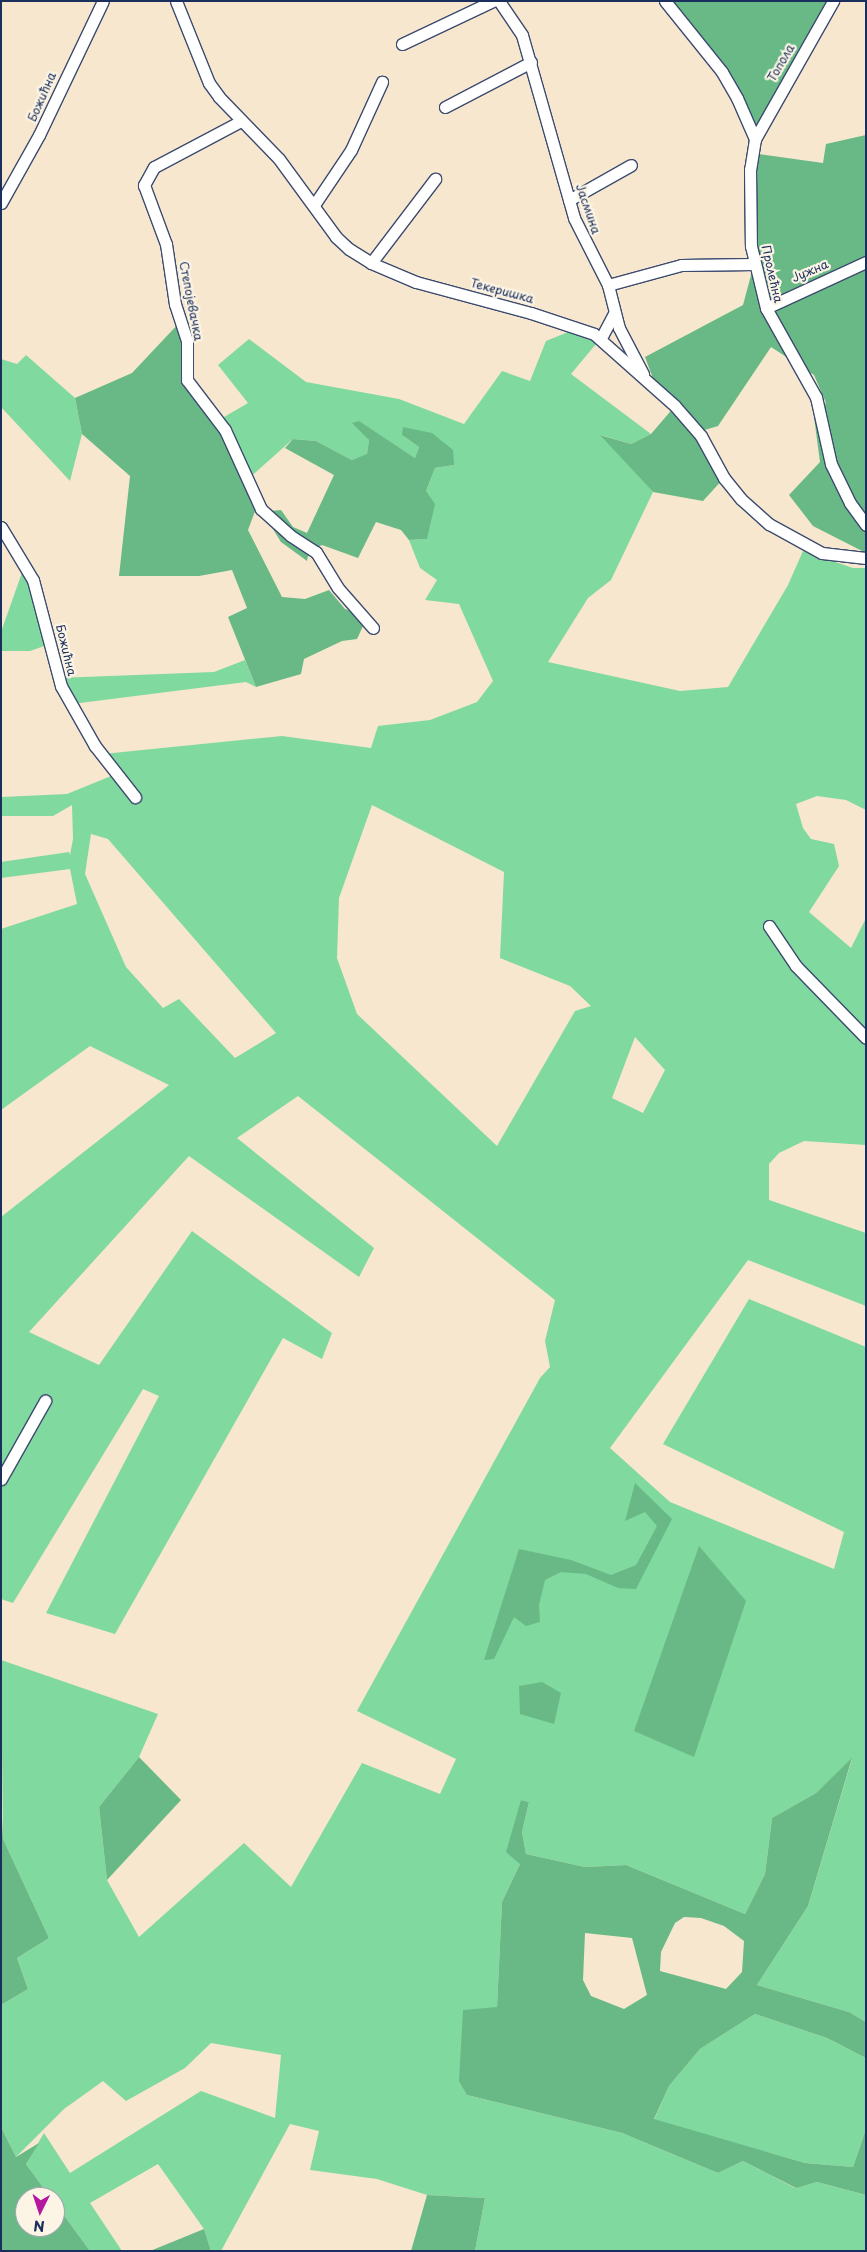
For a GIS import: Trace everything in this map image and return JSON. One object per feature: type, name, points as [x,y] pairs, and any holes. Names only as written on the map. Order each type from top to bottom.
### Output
[{"type":"street","name":"Божићна","points":[[1,203],[39,135],[103,1]]},
{"type":"street","name":"Текеришка","points":[[176,1],[209,82],[241,121],[279,159],[336,236],[371,264],[416,282],[531,313],[601,338],[698,432],[730,485],[769,524],[822,553],[866,558]]},
{"type":"street","points":[[402,44],[493,1]]},
{"type":"street","name":"Јасмина","points":[[499,1],[518,27],[531,62],[540,104],[583,240],[608,285],[614,314],[645,379]]},
{"type":"street","points":[[666,1],[722,72],[737,98],[755,139]]},
{"type":"street","name":"Топола","points":[[755,139],[833,1]]},
{"type":"street","points":[[445,107],[531,62]]},
{"type":"street","points":[[314,204],[351,150],[382,82]]},
{"type":"street","name":"Степојевачка","points":[[241,121],[154,167],[144,185],[166,244],[175,304],[187,340],[187,380],[225,430],[261,509],[285,532],[316,552],[338,588],[373,628]]},
{"type":"street","name":"Пролећна","points":[[755,139],[750,169],[754,264],[766,308],[816,397],[831,464],[850,503],[866,525]]},
{"type":"street","points":[[569,200],[631,164]]},
{"type":"street","points":[[371,264],[435,179]]},
{"type":"street","name":"Јужна","points":[[766,308],[866,262]]},
{"type":"street","points":[[608,285],[681,264],[754,264]]},
{"type":"street","points":[[601,338],[614,314]]},
{"type":"street","name":"Божићна","points":[[1,527],[33,580],[61,686],[96,746],[135,797]]},
{"type":"street","points":[[768,926],[796,966],[866,1038]]},
{"type":"street","points":[[1,1479],[46,1401]]},
{"type":"green space","points":[[668,1],[833,1],[755,139],[737,98]]},
{"type":"green space","points":[[866,135],[866,553],[813,526],[789,495],[820,462],[814,417],[826,403],[814,375],[771,347],[718,426],[698,432],[724,478],[703,501],[653,492],[600,435],[631,444],[651,434],[675,406],[658,392],[645,357],[743,305],[754,264],[752,153],[823,163],[826,144]]},
{"type":"green space","points":[[181,321],[185,367],[214,413],[258,503],[248,530],[282,597],[305,599],[329,590],[345,609],[355,612],[364,624],[357,639],[342,641],[304,659],[301,674],[256,687],[228,617],[247,608],[232,570],[199,576],[119,576],[130,476],[82,434],[75,398],[132,373]]},
{"type":"green space","points":[[578,328],[601,338],[571,374],[651,434],[631,444],[601,435],[653,492],[611,580],[588,598],[548,662],[680,691],[728,687],[788,585],[803,551],[853,568],[866,568],[866,810],[846,800],[817,796],[796,804],[803,828],[811,839],[834,844],[839,866],[809,912],[851,948],[866,918],[866,1145],[804,1141],[779,1153],[769,1164],[769,1200],[866,1233],[866,1306],[748,1260],[610,1448],[670,1502],[834,1569],[844,1532],[663,1444],[749,1299],[866,1347],[866,2022],[849,2012],[757,1985],[808,1906],[852,1759],[816,1793],[772,1818],[765,1874],[745,1914],[626,1865],[585,1867],[526,1854],[522,1832],[529,1802],[521,1800],[520,1864],[502,1902],[497,2007],[467,2095],[622,2133],[718,2173],[743,2161],[795,2188],[817,2182],[866,2195],[866,2251],[475,2251],[485,2198],[427,2195],[377,2179],[310,2170],[319,2131],[290,2124],[221,2251],[211,2251],[204,2229],[158,2164],[90,2203],[122,2251],[90,2251],[65,2217],[65,2187],[43,2187],[26,2164],[44,2133],[70,2173],[201,2091],[275,2118],[281,2055],[211,2043],[185,2068],[126,2101],[103,2081],[64,2109],[16,2157],[1,2127],[1,2005],[28,1989],[17,1958],[49,1938],[3,1839],[1,1660],[158,1714],[139,1757],[99,1807],[107,1880],[139,1937],[244,1843],[291,1887],[362,1763],[440,1794],[456,1759],[357,1711],[540,1378],[550,1367],[545,1341],[555,1300],[298,1096],[237,1138],[374,1248],[359,1277],[189,1156],[29,1332],[99,1365],[192,1231],[332,1333],[322,1359],[283,1338],[115,1634],[46,1613],[159,1396],[143,1389],[13,1603],[1,1599],[1,1217],[169,1085],[90,1046],[1,1110],[1,929],[77,904],[70,869],[1,878],[1,862],[69,852],[70,855],[73,839],[72,805],[53,816],[1,816],[1,797],[67,794],[116,774],[103,754],[282,736],[371,748],[378,726],[430,720],[477,702],[493,681],[459,604],[425,600],[437,580],[420,568],[409,540],[427,539],[426,491],[435,468],[454,465],[402,435],[419,447],[415,458],[358,421],[369,440],[367,455],[352,460],[316,441],[293,439],[247,480],[219,420],[248,403],[218,365],[249,339],[306,382],[399,399],[464,424],[502,371],[530,381],[546,341]],"holes":[[[372,805],[504,872],[500,958],[570,986],[591,1006],[575,1011],[497,1146],[357,1014],[337,958],[339,898]],[[91,834],[108,839],[276,1033],[235,1058],[179,999],[163,1008],[126,967],[85,874]],[[635,1037],[665,1070],[643,1113],[612,1098]]]},
{"type":"green space","points":[[26,355],[75,398],[82,434],[70,481],[1,407],[1,359],[17,364]]},
{"type":"green space","points":[[359,421],[415,458],[419,447],[402,435],[403,427],[432,433],[453,450],[454,465],[435,468],[426,491],[435,504],[427,539],[409,540],[401,530],[376,522],[358,558],[322,545],[309,551],[307,561],[281,542],[271,526],[270,511],[281,510],[293,527],[307,533],[334,475],[285,448],[293,439],[316,441],[352,460],[367,454],[369,440],[352,423]]},
{"type":"green space","points":[[24,567],[50,644],[30,651],[1,651],[1,632]]},
{"type":"green space","points":[[245,660],[256,687],[246,682],[72,704],[57,678],[214,672]]},
{"type":"green space","points":[[635,1483],[672,1519],[636,1589],[618,1588],[586,1574],[561,1572],[545,1580],[539,1605],[540,1622],[526,1626],[514,1617],[494,1659],[484,1660],[519,1549],[571,1560],[611,1575],[636,1565],[657,1526],[645,1512],[625,1521]]},
{"type":"green space","points":[[699,1546],[746,1601],[694,1757],[634,1731]]},
{"type":"green space","points":[[542,1682],[561,1693],[554,1724],[520,1714],[519,1686]]},
{"type":"green space","points":[[139,1757],[181,1800],[107,1880],[99,1807]]},
{"type":"green space","points":[[852,1758],[808,1906],[757,1985],[849,2012],[866,2022],[866,2058],[827,2038],[755,2014],[700,2049],[669,2086],[654,2119],[805,2163],[853,2167],[866,2129],[866,2195],[817,2182],[796,2188],[743,2161],[718,2173],[622,2133],[467,2095],[459,2081],[463,2010],[497,2007],[502,1902],[520,1864],[506,1852],[521,1800],[529,1802],[522,1832],[526,1854],[585,1867],[626,1865],[745,1914],[765,1874],[772,1818],[816,1793]],"holes":[[[684,1917],[701,1918],[724,1926],[744,1941],[742,1972],[726,1989],[660,1971],[661,1952],[675,1923]],[[585,1933],[632,1938],[647,1995],[624,2009],[591,1996],[583,1980]]]},
{"type":"green space","points":[[1,1796],[3,1839],[49,1938],[17,1958],[28,1989],[1,2005]]},
{"type":"green space","points":[[755,2014],[827,2038],[866,2058],[866,2129],[853,2167],[805,2163],[654,2120],[669,2086],[700,2049]]},
{"type":"green space","points":[[1,2127],[16,2157],[39,2143],[26,2164],[43,2187],[15,2187],[15,2237],[65,2237],[65,2217],[90,2251],[1,2251]]},
{"type":"green space","points":[[427,2195],[485,2198],[475,2251],[411,2251]]},
{"type":"green space","points":[[204,2229],[211,2251],[150,2251]]}]
